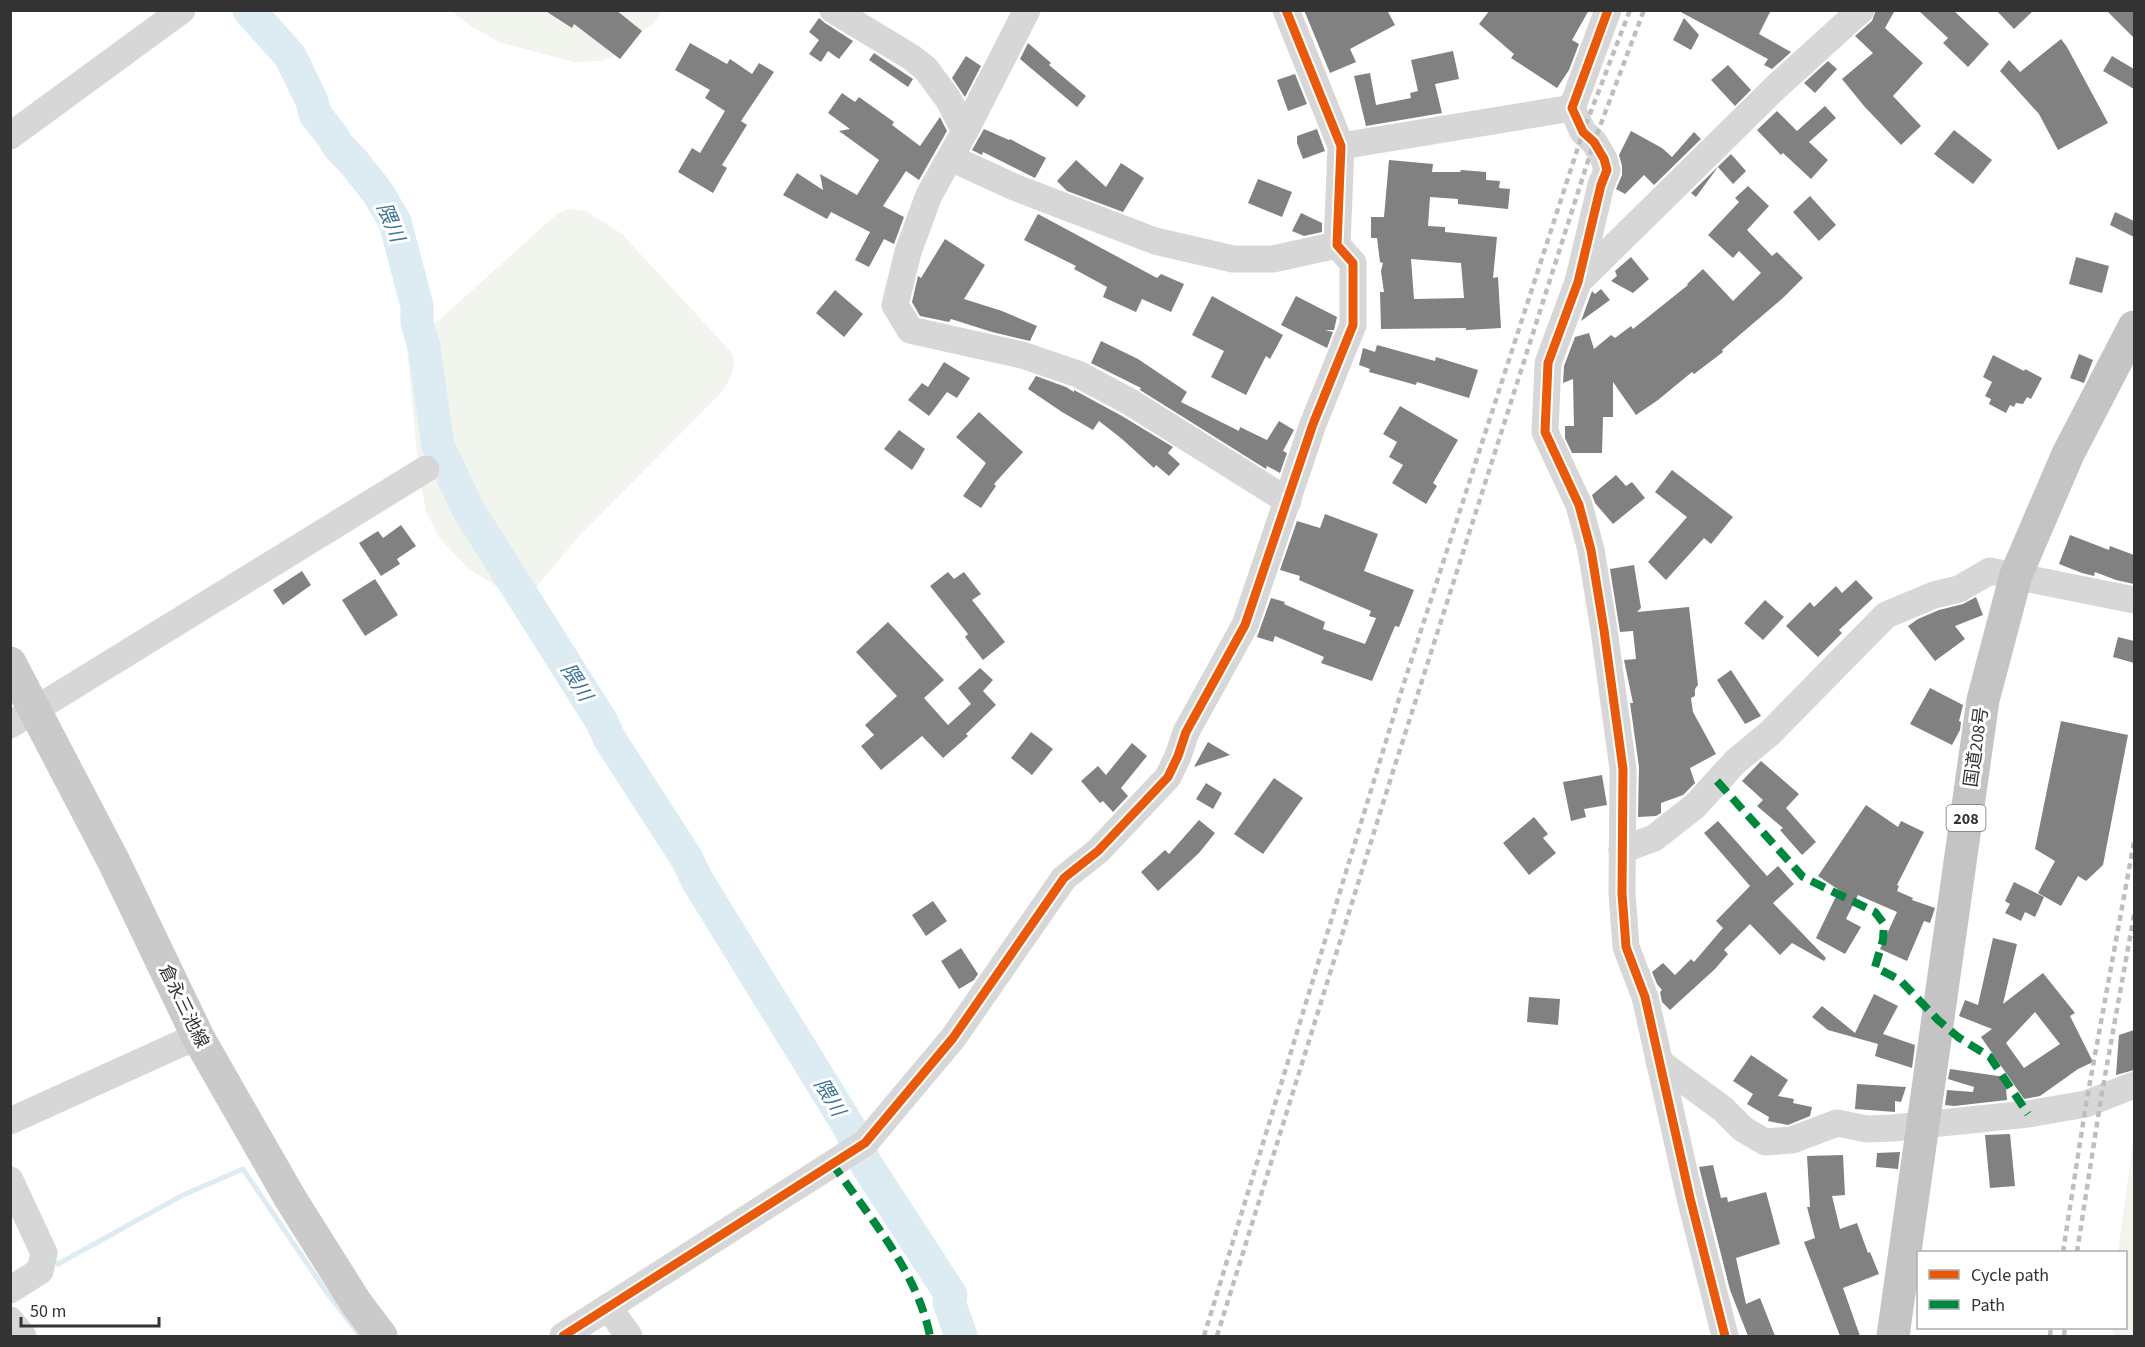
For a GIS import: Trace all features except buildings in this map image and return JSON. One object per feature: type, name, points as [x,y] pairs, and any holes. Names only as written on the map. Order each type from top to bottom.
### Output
[{"type":"highway","name":"国道208号","points":[[1893,1336],[1983,700],[2016,575],[2068,454],[2134,327]]},
{"type":"main road","name":"倉永三池線","points":[[10,663],[23,718],[114,862],[199,1039],[290,1198],[356,1303],[381,1336]]},
{"type":"street","points":[[10,136],[182,10]]},
{"type":"street","points":[[833,10],[911,57],[926,69],[948,99],[965,131]]},
{"type":"street","points":[[1027,10],[951,158],[929,195],[908,252],[895,304],[909,330],[1022,355],[1078,374],[1130,402],[1288,501]]},
{"type":"street","points":[[563,1336],[865,1143],[953,1038],[1064,878],[1098,851],[1168,777],[1186,732],[1245,625],[1313,424],[1353,325],[1353,263],[1337,245],[1341,146],[1286,10]]},
{"type":"street","points":[[1608,10],[1572,108],[1583,132],[1594,142],[1604,159],[1607,170],[1601,185],[1578,282],[1548,363],[1545,432],[1579,505],[1591,550],[1623,769],[1622,893],[1626,947],[1645,997],[1725,1336]]},
{"type":"street","points":[[1578,282],[1776,87],[1861,10]]},
{"type":"street","points":[[1341,146],[1572,108]]},
{"type":"street","points":[[951,158],[1014,187],[1155,242],[1233,259],[1273,259],[1337,245]]},
{"type":"street","points":[[23,718],[426,469]]},
{"type":"street","points":[[1622,850],[1654,838],[1695,806],[1729,768],[1770,734],[1886,615],[1934,595],[1959,589],[1990,571],[2134,600]]},
{"type":"street","points":[[10,1121],[182,1043],[199,1039]]},
{"type":"street","points":[[1659,1062],[1723,1109],[1743,1129],[1765,1142],[1792,1140],[1837,1123],[1867,1129],[2028,1114],[2086,1104],[2134,1084]]},
{"type":"street","points":[[10,1180],[44,1253],[40,1271],[10,1290]]},
{"type":"street","points":[[608,1307],[629,1336]]},
{"type":"street","points":[[10,1320],[23,1336]]},
{"type":"shaded area","points":[[452,11],[662,11],[654,23],[642,31],[622,51],[602,61],[574,62],[499,42],[471,26]]},
{"type":"shaded area","points":[[569,209],[586,211],[622,234],[732,353],[733,369],[721,393],[580,535],[523,603],[469,569],[440,539],[426,511],[419,472],[407,349],[558,213]]},
{"type":"shaded area","points":[[2134,1134],[2134,1336],[2115,1336],[2112,1329],[2127,1329],[2127,1251],[2118,1251]]},
{"type":"waterway","name":"隈川","points":[[249,10],[290,56],[312,101],[315,114],[338,146],[378,193],[395,222],[417,306],[417,323],[424,347],[438,446],[469,511],[602,722],[609,738],[687,859],[697,880],[849,1127],[866,1164],[951,1295],[949,1302],[961,1336]]},
{"type":"waterway","points":[[50,1258],[58,1264],[181,1196],[243,1169],[325,1290],[360,1336]]},
{"type":"railway","points":[[1204,1336],[1402,689],[1583,132],[1630,10]]},
{"type":"railway","points":[[1217,1336],[1389,784],[1594,142],[1644,10]]},
{"type":"railway","points":[[2063,1251],[2086,1104],[2134,842]]},
{"type":"railway","points":[[2077,1251],[2101,1098],[2134,915]]},
{"type":"railway","points":[[2050,1336],[2051,1329]]},
{"type":"railway","points":[[2064,1336],[2065,1329]]},
{"type":"marked path","points":[[1717,781],[1803,877],[1875,912],[1884,924],[1883,940],[1875,967],[1900,980],[1938,1020],[1958,1037],[1990,1057],[2028,1114]]},
{"type":"marked path","points":[[832,1163],[876,1224],[903,1267],[924,1312],[930,1336]]},
{"type":"cycle path","points":[[563,1336],[865,1143],[953,1038],[1064,878],[1098,851],[1168,777],[1186,732],[1245,625],[1313,424],[1353,325],[1353,263],[1337,245],[1341,146],[1286,10]]},
{"type":"cycle path","points":[[1608,10],[1572,108],[1583,132],[1594,142],[1604,159],[1607,170],[1601,185],[1578,282],[1548,363],[1545,432],[1579,505],[1591,550],[1623,769],[1622,893],[1626,947],[1645,997],[1690,1198],[1725,1336]]}]
